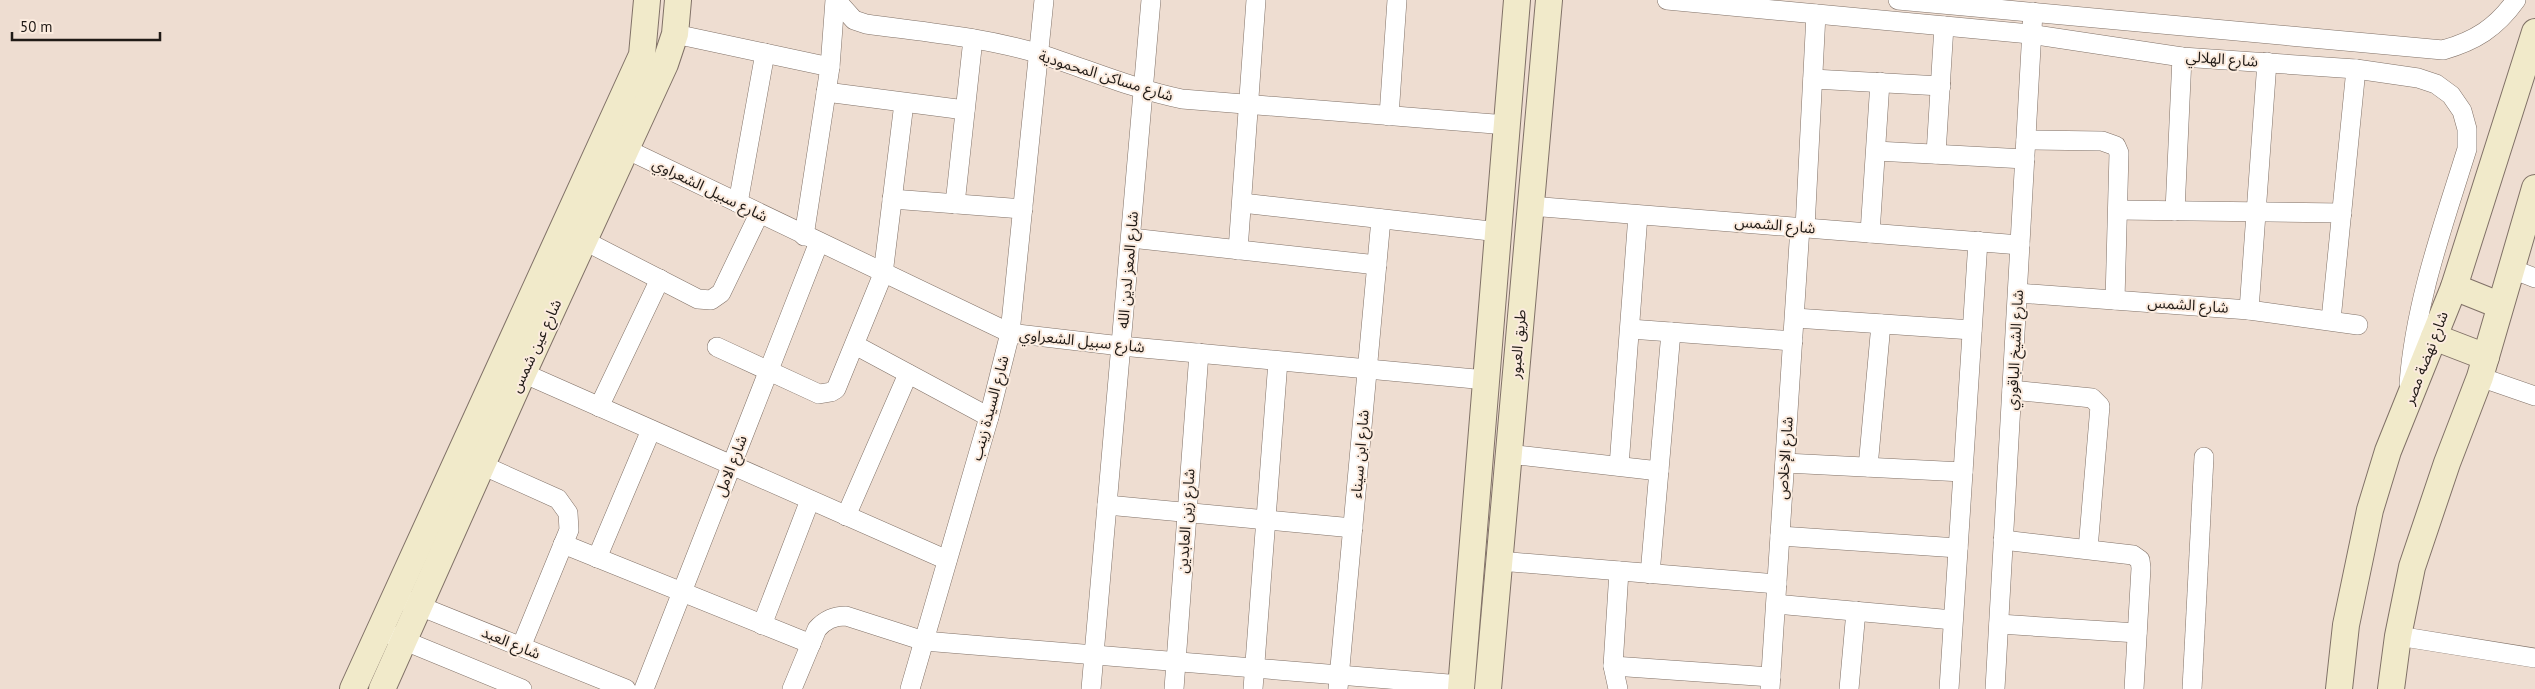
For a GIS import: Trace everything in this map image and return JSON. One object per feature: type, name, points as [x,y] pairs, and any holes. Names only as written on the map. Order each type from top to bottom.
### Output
[{"type":"street","name":"شارع عين شمس","points":[[353,689],[642,55],[647,0]]},
{"type":"street","name":"شارع عين شمس","points":[[382,689],[523,373],[628,150],[665,64],[675,34],[678,0]]},
{"type":"street","name":"شارع مساكن المحمودية","points":[[836,0],[854,20],[866,24],[973,39],[1038,54],[1142,89],[1182,99],[1248,106],[1507,125]]},
{"type":"street","name":"شارع الامل","points":[[644,689],[768,371],[812,239],[836,0]]},
{"type":"street","name":"شارع السيدة زينب","points":[[910,689],[989,416],[1010,333],[1044,0]]},
{"type":"street","name":"شارع المعز لدين الله","points":[[1091,689],[1151,0]]},
{"type":"street","points":[[1238,250],[1256,0]]},
{"type":"street","points":[[1389,116],[1397,0]]},
{"type":"street","name":"طريق العبور","points":[[1461,687],[1517,0]]},
{"type":"street","name":"طريق العبور","points":[[1488,689],[1549,0]]},
{"type":"street","name":"شارع الهلالي","points":[[1667,0],[2030,34],[2182,57],[2356,68],[2418,78],[2436,84],[2451,95],[2462,111],[2467,130],[2467,149],[2422,299],[2411,356],[2407,406]]},
{"type":"street","name":"شارع الهلالي","points":[[1898,0],[2443,50],[2465,44],[2485,34],[2502,18],[2516,0]]},
{"type":"street","name":"شارع الشيخ الباقوري","points":[[1995,689],[2018,292],[2030,34],[2033,12]]},
{"type":"street","name":"شارع الإخلاص","points":[[1771,683],[1816,14]]},
{"type":"street","points":[[1936,154],[1944,26]]},
{"type":"street","name":"شارع نهضة مصر","points":[[2339,689],[2346,625],[2370,510],[2388,451],[2454,287],[2535,32]]},
{"type":"street","points":[[675,34],[830,67]]},
{"type":"street","points":[[955,204],[973,39]]},
{"type":"street","points":[[738,203],[765,53]]},
{"type":"street","points":[[2175,211],[2182,57]]},
{"type":"street","points":[[2249,310],[2267,62]]},
{"type":"street","points":[[2331,320],[2356,68]]},
{"type":"street","points":[[1813,79],[1941,86]]},
{"type":"street","points":[[1870,233],[1880,82]]},
{"type":"street","points":[[826,92],[965,110]]},
{"type":"street","points":[[717,347],[820,394],[831,392],[840,384],[883,274],[904,103]]},
{"type":"street","points":[[2026,140],[2102,141],[2116,146],[2118,153],[2118,210],[2115,300]]},
{"type":"street","name":"شارع سبيل الشعراوي","points":[[628,150],[883,274],[1010,333],[1121,346],[1486,380]]},
{"type":"street","points":[[1876,150],[2025,159]]},
{"type":"street","points":[[2391,689],[2398,636],[2412,567],[2447,463],[2483,367],[2499,306],[2524,273],[2535,188]]},
{"type":"street","points":[[892,199],[1023,209]]},
{"type":"street","points":[[1242,203],[1498,232]]},
{"type":"street","name":"شارع الشمس","points":[[1530,206],[2020,245]]},
{"type":"street","points":[[2118,210],[2342,213]]},
{"type":"street","points":[[585,241],[698,299],[704,300],[716,297],[721,292],[759,214]]},
{"type":"street","points":[[1619,466],[1638,215]]},
{"type":"street","name":"شارع ابن سيناء","points":[[1339,682],[1381,219]]},
{"type":"street","points":[[1130,238],[1377,265]]},
{"type":"street","points":[[1949,689],[1978,241]]},
{"type":"street","points":[[599,407],[660,279]]},
{"type":"street","points":[[2454,287],[2499,306]]},
{"type":"street","name":"شارع الشمس","points":[[2018,292],[2249,310],[2358,325]]},
{"type":"street","points":[[1795,318],[1972,330]]},
{"type":"street","points":[[1868,467],[1881,324]]},
{"type":"street","points":[[1630,329],[1793,342]]},
{"type":"street","points":[[1650,574],[1671,332]]},
{"type":"street","points":[[2434,338],[2535,396]]},
{"type":"street","points":[[855,345],[989,416]]},
{"type":"street","name":"شارع زين العابدين","points":[[1174,689],[1199,353]]},
{"type":"street","points":[[1253,689],[1278,361]]},
{"type":"street","points":[[523,373],[947,560]]},
{"type":"street","points":[[846,516],[908,374]]},
{"type":"street","points":[[2012,390],[2092,398],[2100,406],[2088,550]]},
{"type":"street","points":[[597,558],[651,430]]},
{"type":"street","points":[[1508,454],[1659,471]]},
{"type":"street","points":[[2192,689],[2204,457]]},
{"type":"street","points":[[1785,462],[1963,472]]},
{"type":"street","points":[[482,465],[558,499],[564,505],[570,522],[563,544],[520,646]]},
{"type":"street","points":[[762,625],[810,500]]},
{"type":"street","points":[[1107,505],[1353,528]]},
{"type":"street","points":[[1780,536],[1958,548]]},
{"type":"street","points":[[2003,540],[2133,555],[2140,560],[2134,689]]},
{"type":"street","points":[[563,544],[811,644]]},
{"type":"street","points":[[1499,561],[1777,584]]},
{"type":"street","points":[[1618,689],[1613,666],[1619,571]]},
{"type":"street","name":"شارع العبد","points":[[396,596],[626,689]]},
{"type":"street","points":[[1776,604],[1953,620]]},
{"type":"street","points":[[1849,689],[1856,611]]},
{"type":"street","points":[[792,689],[817,629],[823,623],[837,616],[846,616],[924,641],[1254,668],[1339,682],[1461,687]]},
{"type":"street","points":[[1999,624],[2137,633]]},
{"type":"street","points":[[380,630],[522,689]]},
{"type":"street","points":[[2398,636],[2535,658]]},
{"type":"street","points":[[1613,666],[1771,683]]}]
